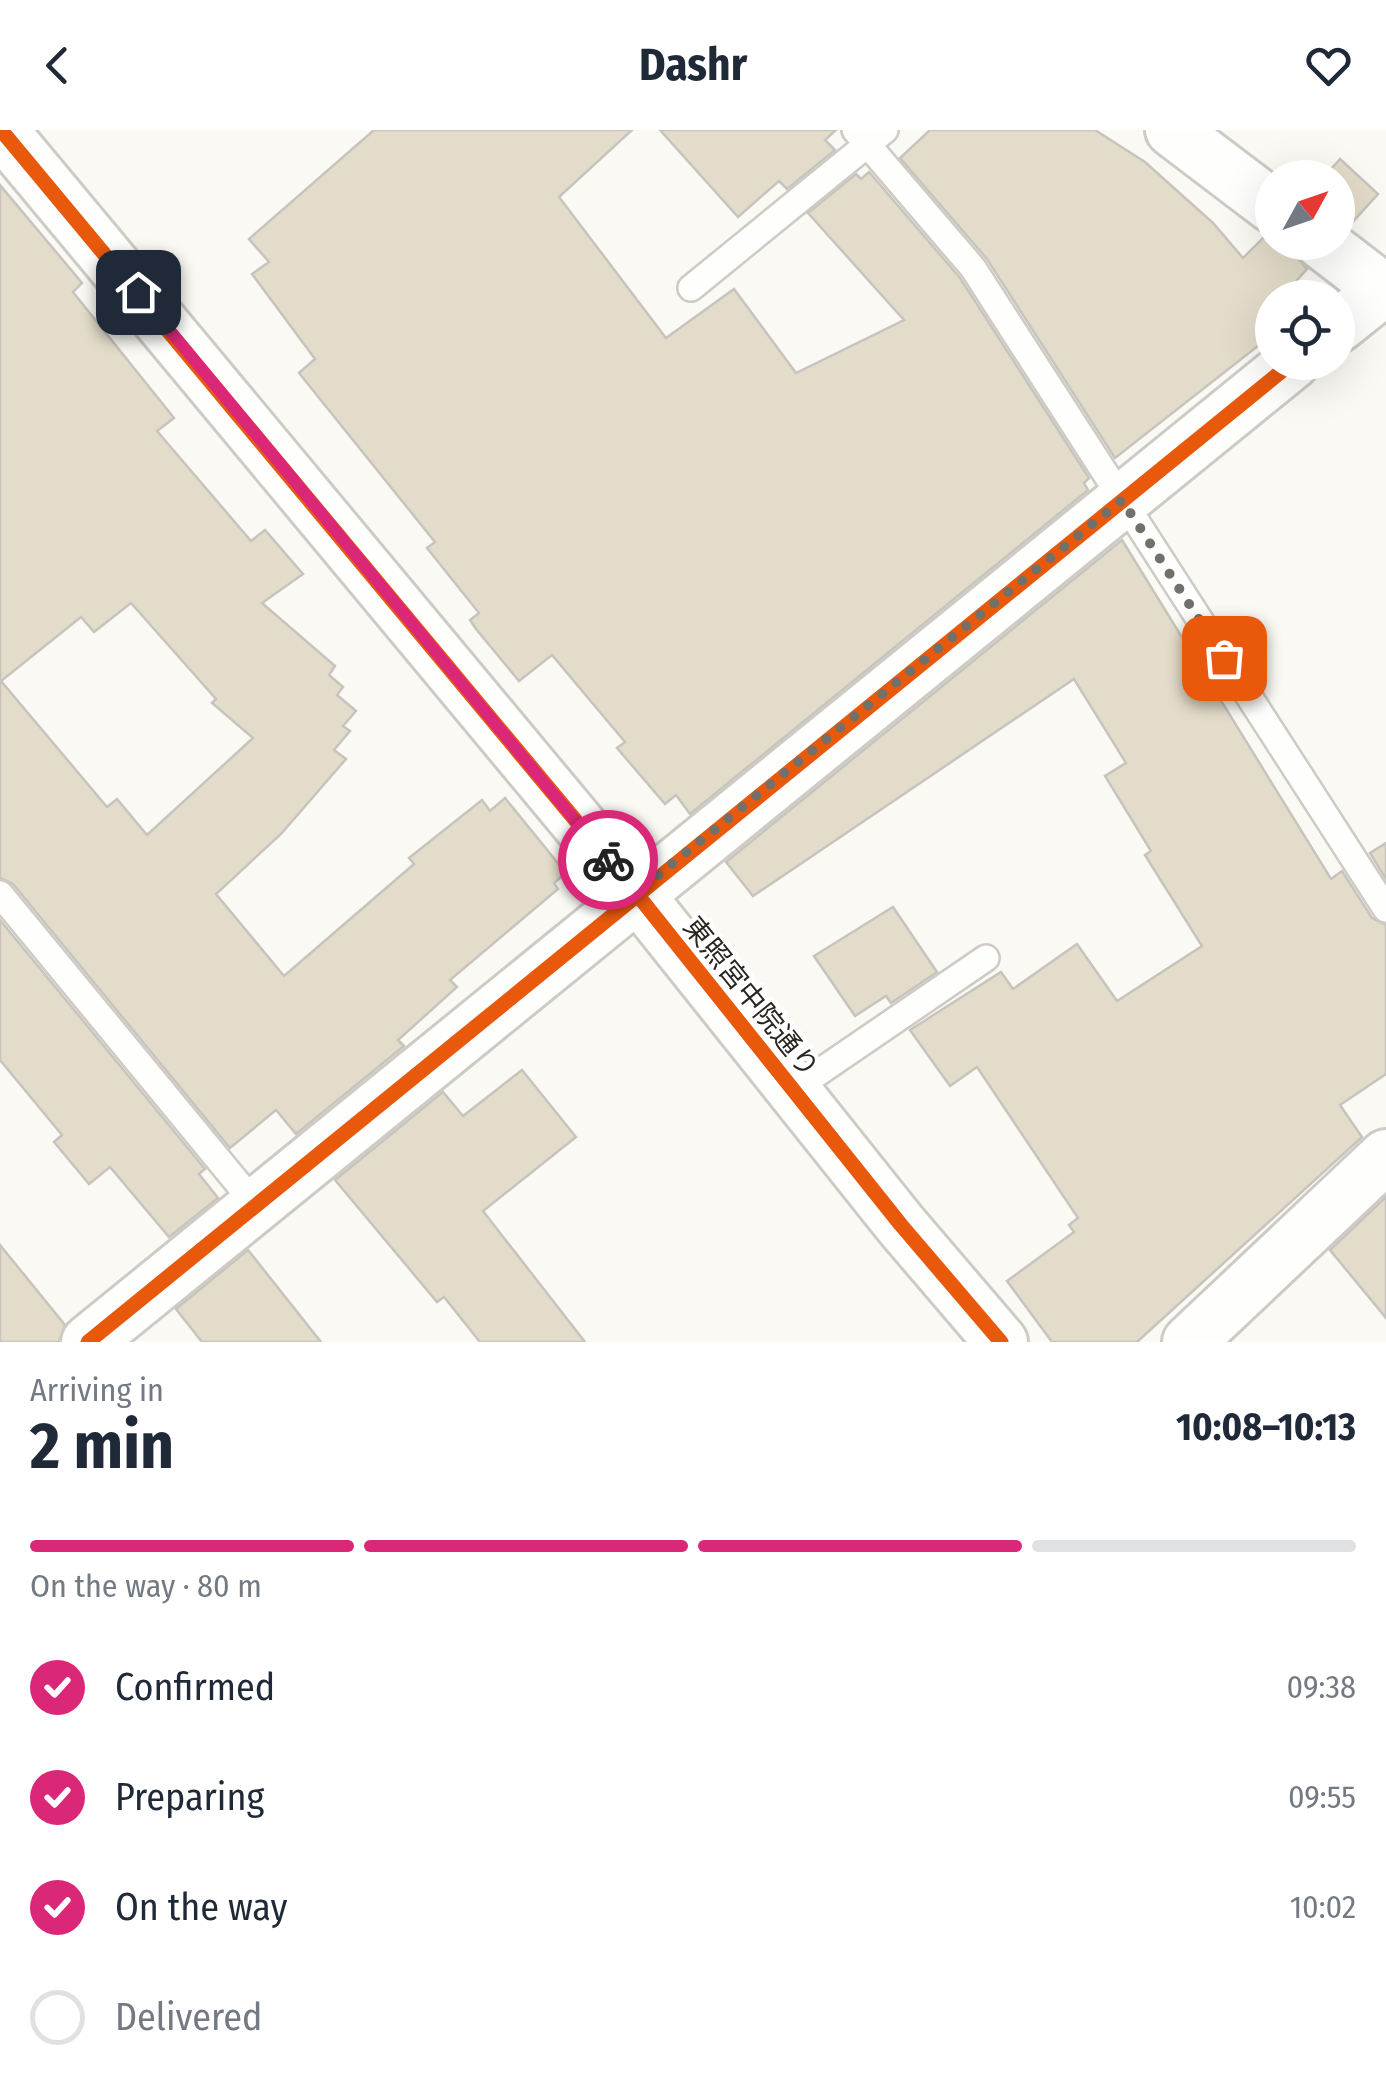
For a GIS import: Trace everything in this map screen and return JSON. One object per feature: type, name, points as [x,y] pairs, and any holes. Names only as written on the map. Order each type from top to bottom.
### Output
[{"type":"street","points":[[1172,130],[1255,193]]},
{"type":"street","name":"東照宮中院通り","points":[[10,140],[636,893],[1001,1342]]},
{"type":"street","points":[[1344,260],[1384,291],[1355,313]]},
{"type":"street","points":[[88,1342],[1271,380]]},
{"type":"street","points":[[1189,1342],[1386,1156]]},
{"type":"lane","points":[[691,288],[870,134],[973,268],[1386,909]]},
{"type":"lane","points":[[0,894],[255,1204]]},
{"type":"lane","points":[[793,1090],[986,958]]},
{"type":"building","points":[[374,130],[632,130],[559,197],[666,338],[734,289],[796,373],[904,320],[808,213],[856,174],[861,179],[869,172],[960,278],[1089,478],[1084,483],[1088,490],[690,814],[676,795],[665,804],[617,748],[625,742],[552,655],[519,681],[476,629],[470,620],[479,613],[427,548],[435,542],[299,373],[315,359],[252,274],[269,262],[249,239]]},
{"type":"building","points":[[660,130],[836,130],[825,140],[835,150],[787,189],[779,181],[738,217]]},
{"type":"building","points":[[930,130],[1095,130],[1145,162],[1213,223],[1243,258],[1255,246],[1255,260],[1299,260],[1307,269],[1297,280],[1255,280],[1255,348],[1115,458],[987,259],[900,158]]},
{"type":"building","points":[[1355,173],[1378,194],[1355,219]]},
{"type":"building","points":[[0,185],[82,283],[73,292],[174,418],[157,431],[251,541],[265,530],[303,574],[262,603],[335,666],[329,675],[343,687],[337,695],[356,711],[343,726],[350,731],[334,750],[346,759],[281,834],[216,894],[284,976],[414,864],[409,858],[482,800],[490,811],[505,798],[566,873],[554,883],[558,889],[450,980],[457,987],[398,1040],[404,1046],[296,1134],[276,1110],[230,1148],[13,884],[0,878]],"holes":[[[131,603],[216,699],[212,703],[253,738],[147,835],[117,799],[107,807],[1,681],[81,617],[94,632]]]},
{"type":"building","points":[[1122,540],[1331,879],[1342,871],[1372,918],[1386,925],[1386,1074],[1340,1105],[1362,1137],[1137,1342],[1052,1342],[1007,1281],[1074,1232],[1069,1225],[1078,1218],[977,1067],[950,1086],[910,1030],[1001,972],[1013,989],[1077,944],[1117,1001],[1202,946],[1145,855],[1151,851],[1105,776],[1126,763],[1074,679],[753,896],[726,862]]},
{"type":"building","points":[[1386,843],[1386,879],[1370,853]]},
{"type":"building","points":[[893,907],[937,972],[891,1003],[886,996],[855,1016],[814,956]]},
{"type":"building","points":[[0,920],[205,1169],[199,1174],[218,1198],[169,1237],[110,1167],[89,1184],[54,1142],[62,1135],[0,1060]]},
{"type":"building","points":[[522,1070],[576,1137],[483,1211],[585,1342],[480,1342],[444,1297],[437,1302],[335,1180],[443,1092],[463,1116]]},
{"type":"building","points":[[1386,1197],[1386,1318],[1330,1250]]},
{"type":"building","points":[[0,1245],[65,1325],[59,1342],[0,1342]]},
{"type":"building","points":[[248,1250],[321,1342],[202,1342],[176,1309]]},
{"type":"cycle path","points":[[1,130],[636,893],[901,1225],[1001,1342]]},
{"type":"cycle path","points":[[88,1342],[1271,380]]},
{"type":"way so far","points":[[608,860],[636,893],[1122,500],[1224,658]]},
{"type":"route","points":[[138,292],[608,860]]}]
